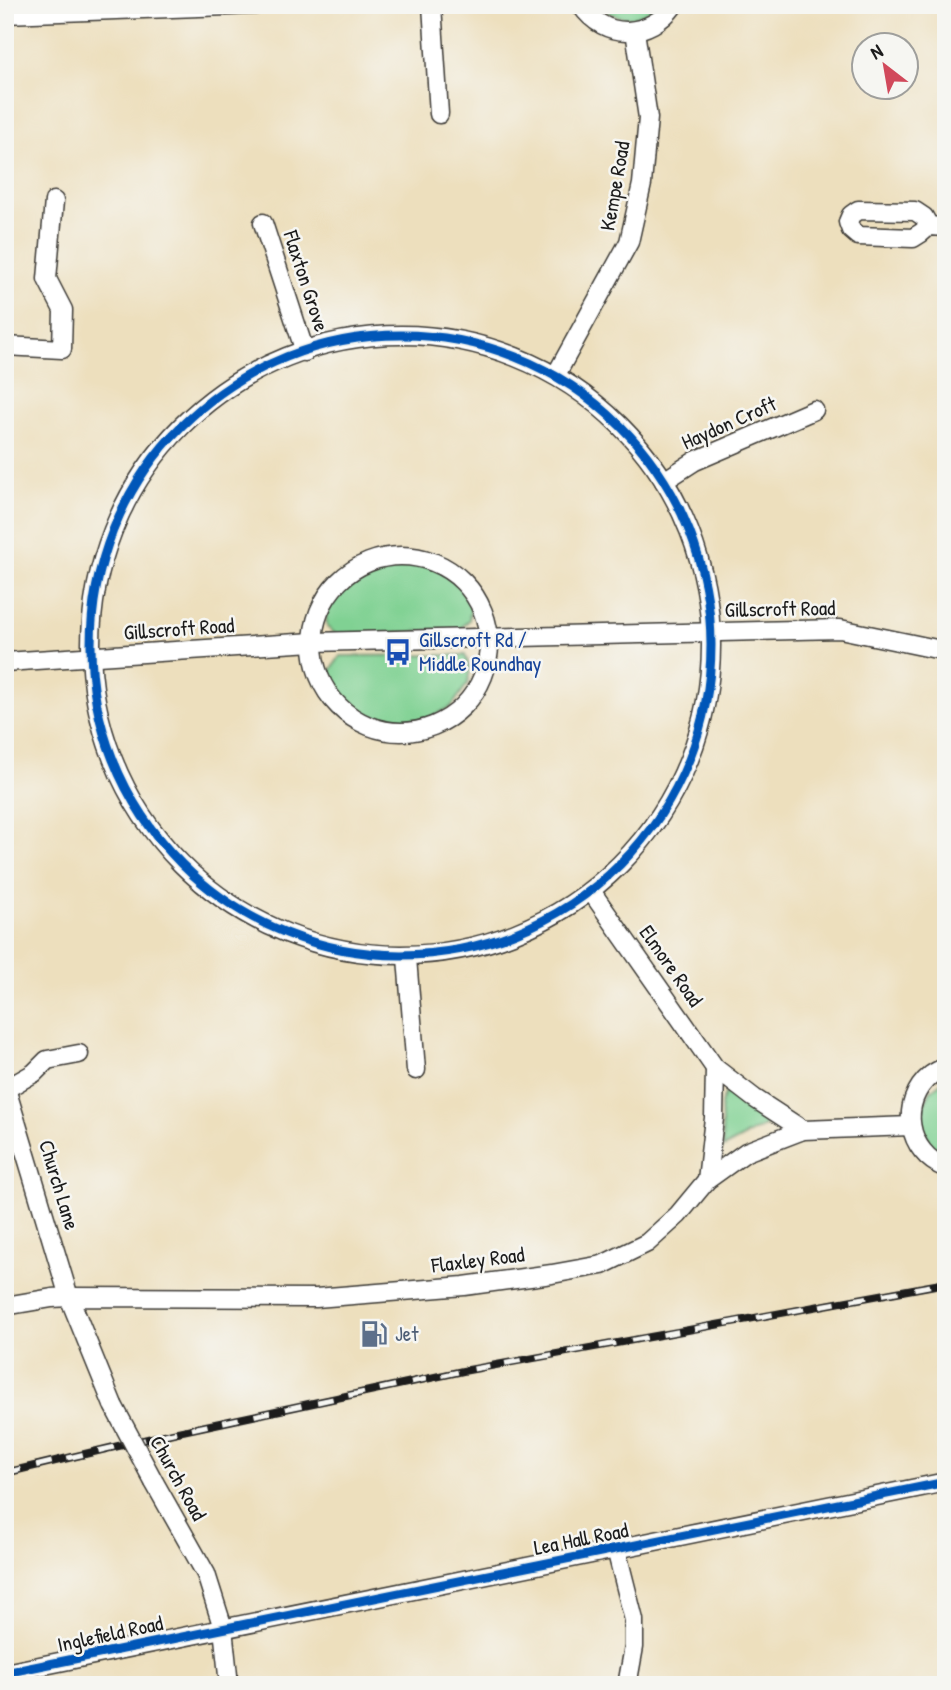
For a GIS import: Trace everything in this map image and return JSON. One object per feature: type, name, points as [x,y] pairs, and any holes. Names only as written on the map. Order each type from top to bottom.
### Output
[{"type":"street","points":[[5,14],[255,5]]},
{"type":"street","points":[[432,5],[439,114]]},
{"type":"street","points":[[581,5],[593,19],[609,28],[635,31],[660,21],[674,5]]},
{"type":"street","name":"Kempe Road","points":[[557,373],[629,242],[640,195],[648,118],[635,31]]},
{"type":"street","points":[[5,346],[62,349],[63,310],[47,279],[54,201]]},
{"type":"street","name":"Flaxton Grove","points":[[263,223],[305,352]]},
{"type":"street","points":[[411,335],[466,338],[557,373],[602,408],[633,437],[664,481],[688,526],[708,580],[710,632],[704,704],[696,741],[682,778],[663,809],[617,865],[591,891],[548,917],[512,933],[472,948],[407,958],[316,944],[278,932],[210,891],[182,864],[152,827],[113,759],[99,719],[90,658],[93,609],[103,550],[124,503],[153,457],[184,423],[213,397],[257,369],[305,352],[363,337],[411,335]]},
{"type":"street","name":"Haydon Croft","points":[[664,481],[695,461],[814,410]]},
{"type":"street","points":[[403,555],[427,558],[449,568],[466,582],[480,607],[486,639],[484,673],[474,699],[437,727],[408,735],[392,735],[360,724],[334,702],[323,686],[317,669],[313,642],[317,614],[329,591],[348,570],[371,560],[403,555]]},
{"type":"street","name":"Gillscroft Road","points":[[5,662],[313,642],[840,629],[946,651]]},
{"type":"street","name":"Elmore Road","points":[[591,891],[715,1068],[754,1098],[803,1129]]},
{"type":"street","points":[[407,958],[416,1070]]},
{"type":"street","points":[[6,1087],[34,1073],[47,1060],[79,1054]]},
{"type":"street","points":[[946,1067],[932,1074],[919,1088],[911,1107],[911,1126],[919,1148],[935,1164],[946,1168]]},
{"type":"street","points":[[707,1180],[715,1118],[715,1068]]},
{"type":"street","name":"Church Lane","points":[[6,1087],[69,1297]]},
{"type":"street","name":"Flaxley Road","points":[[5,1306],[69,1297],[316,1298],[464,1286],[603,1265],[647,1243],[678,1215],[707,1180],[746,1152],[803,1129],[911,1126]]},
{"type":"street","name":"Church Road","points":[[69,1297],[113,1405],[206,1574],[223,1629],[229,1685]]},
{"type":"street","name":"Lea Hall Road","points":[[223,1629],[946,1482]]},
{"type":"street","points":[[616,1549],[634,1620],[634,1647],[626,1685]]},
{"type":"street","name":"Inglefield Road","points":[[5,1673],[223,1629]]},
{"type":"green space","points":[[598,5],[657,5],[635,17],[619,17]]},
{"type":"green space","points":[[401,559],[430,565],[456,579],[471,606],[469,620],[460,629],[338,636],[327,627],[326,615],[335,593],[371,568]]},
{"type":"green space","points":[[465,655],[470,668],[468,683],[451,707],[423,721],[393,725],[351,707],[330,684],[330,672],[340,656]]},
{"type":"green space","points":[[946,1078],[946,1155],[931,1144],[923,1126],[923,1107],[931,1090]]},
{"type":"green space","points":[[726,1092],[744,1098],[768,1118],[768,1124],[723,1148],[721,1103]]},
{"type":"railway","points":[[5,1473],[173,1433],[463,1371],[946,1283]]},
{"type":"cycle path","points":[[401,335],[461,341],[520,359],[573,387],[598,405],[620,426],[641,448],[659,473],[687,526],[705,585],[711,645],[705,705],[687,764],[659,817],[641,842],[620,864],[598,885],[573,903],[520,931],[461,949],[401,955],[341,949],[282,931],[229,903],[204,885],[182,864],[161,842],[143,817],[115,764],[97,705],[91,645],[97,585],[115,526],[143,473],[161,448],[182,426],[204,405],[229,387],[282,359],[341,341],[401,335]]},
{"type":"cycle path","points":[[5,1673],[946,1482]]},
{"type":"place","name":"Gillscroft Rd / Middle Roundhay","points":[[398,652]]},
{"type":"place","name":"Jet","points":[[374,1334]]}]
